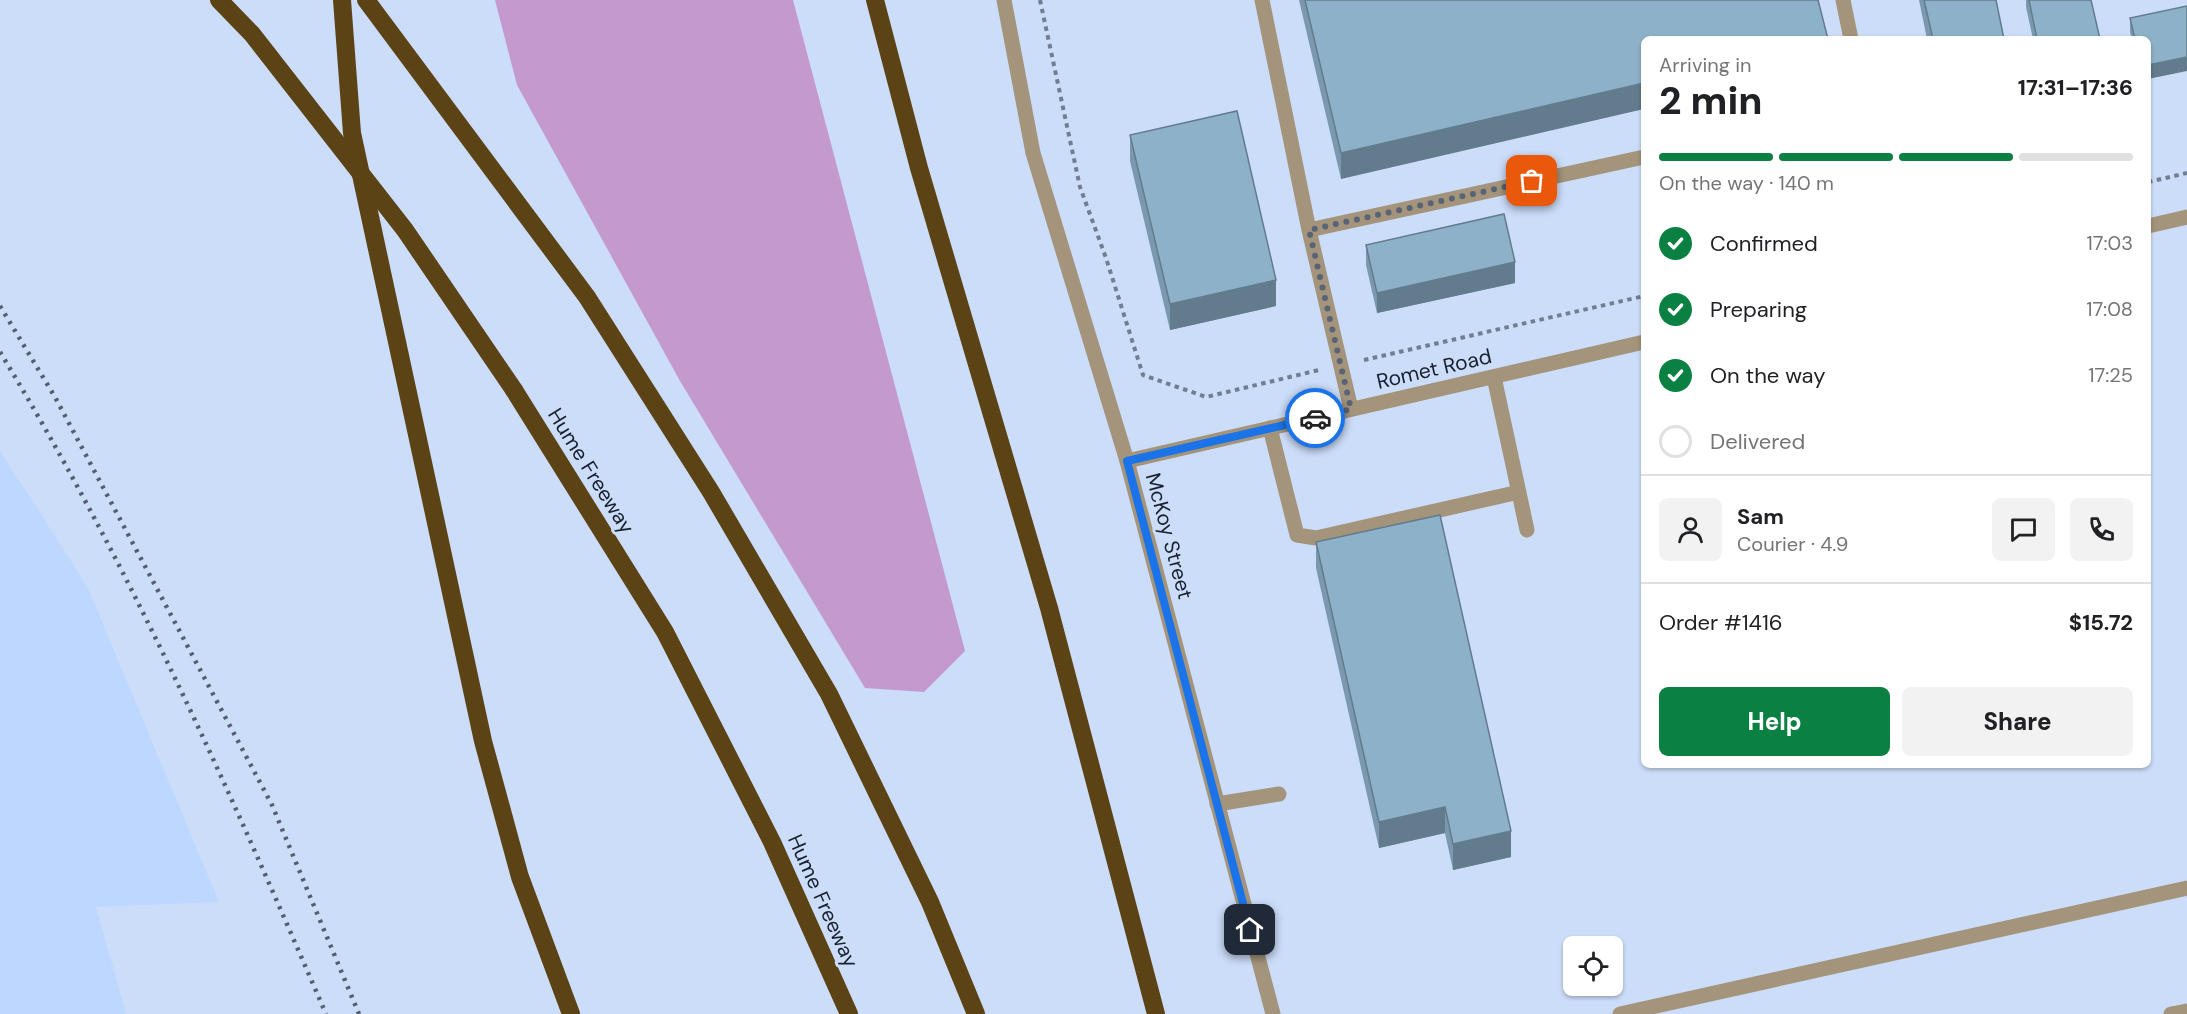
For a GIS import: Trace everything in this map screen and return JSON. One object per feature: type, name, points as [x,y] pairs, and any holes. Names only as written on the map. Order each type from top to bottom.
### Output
[{"type":"highway","name":"Hume Freeway","points":[[219,0],[252,34],[405,230],[514,390],[664,632],[772,842],[849,1014]]},
{"type":"highway","points":[[342,0],[352,133],[480,730],[520,877],[571,1014]]},
{"type":"highway","points":[[366,0],[488,160],[587,297],[711,492],[829,694],[930,902],[976,1014]]},
{"type":"highway","points":[[875,0],[919,168],[1049,608],[1156,1014]]},
{"type":"street","name":"McKoy Street","points":[[1004,0],[1033,153],[1127,461],[1273,1014]]},
{"type":"street","points":[[1262,0],[1309,230],[1351,409]]},
{"type":"street","points":[[1843,0],[1850,36]]},
{"type":"street","points":[[1309,230],[1641,158]]},
{"type":"street","points":[[2151,225],[2187,217]]},
{"type":"street","name":"Romet Road","points":[[1127,461],[1641,343]]},
{"type":"street","points":[[1494,377],[1527,530]]},
{"type":"street","points":[[1270,428],[1298,535],[1316,538],[1519,492]]},
{"type":"street","points":[[1217,804],[1279,794]]},
{"type":"street","points":[[1620,1014],[2187,888]]},
{"type":"street","points":[[2171,1014],[2187,1011]]},
{"type":"path","points":[[1040,0],[1080,187],[1106,258],[1143,375],[1206,397],[1641,297]]},
{"type":"path","points":[[2151,181],[2187,173]]},
{"type":"shaded area","points":[[495,0],[793,0],[965,651],[924,692],[865,688],[680,381],[517,85]]},
{"type":"shaded area","points":[[0,451],[87,586],[219,902],[96,907],[126,1014],[0,1014]]},
{"type":"building","points":[[1305,0],[1818,0],[1827,36],[1641,36],[1641,84],[1341,153]]},
{"type":"building","points":[[1924,0],[1996,0],[2003,36],[1932,36]]},
{"type":"building","points":[[2029,0],[2091,0],[2099,36],[2036,36]]},
{"type":"building","points":[[2187,6],[2187,57],[2151,64],[2151,36],[2134,36],[2130,18]]},
{"type":"building","points":[[1237,111],[1276,280],[1170,304],[1130,135]]},
{"type":"building","points":[[1504,214],[1515,262],[1377,293],[1366,245]]},
{"type":"building","points":[[1440,515],[1511,831],[1453,844],[1445,807],[1379,822],[1316,542]]},
{"type":"railway","points":[[0,306],[55,397],[272,805],[359,1014]]},
{"type":"railway","points":[[0,352],[91,512],[175,677],[326,1014]]},
{"type":"way so far","points":[[1315,418],[1351,409],[1309,230],[1532,181]]},
{"type":"route","points":[[1250,930],[1127,461],[1315,418]]}]
